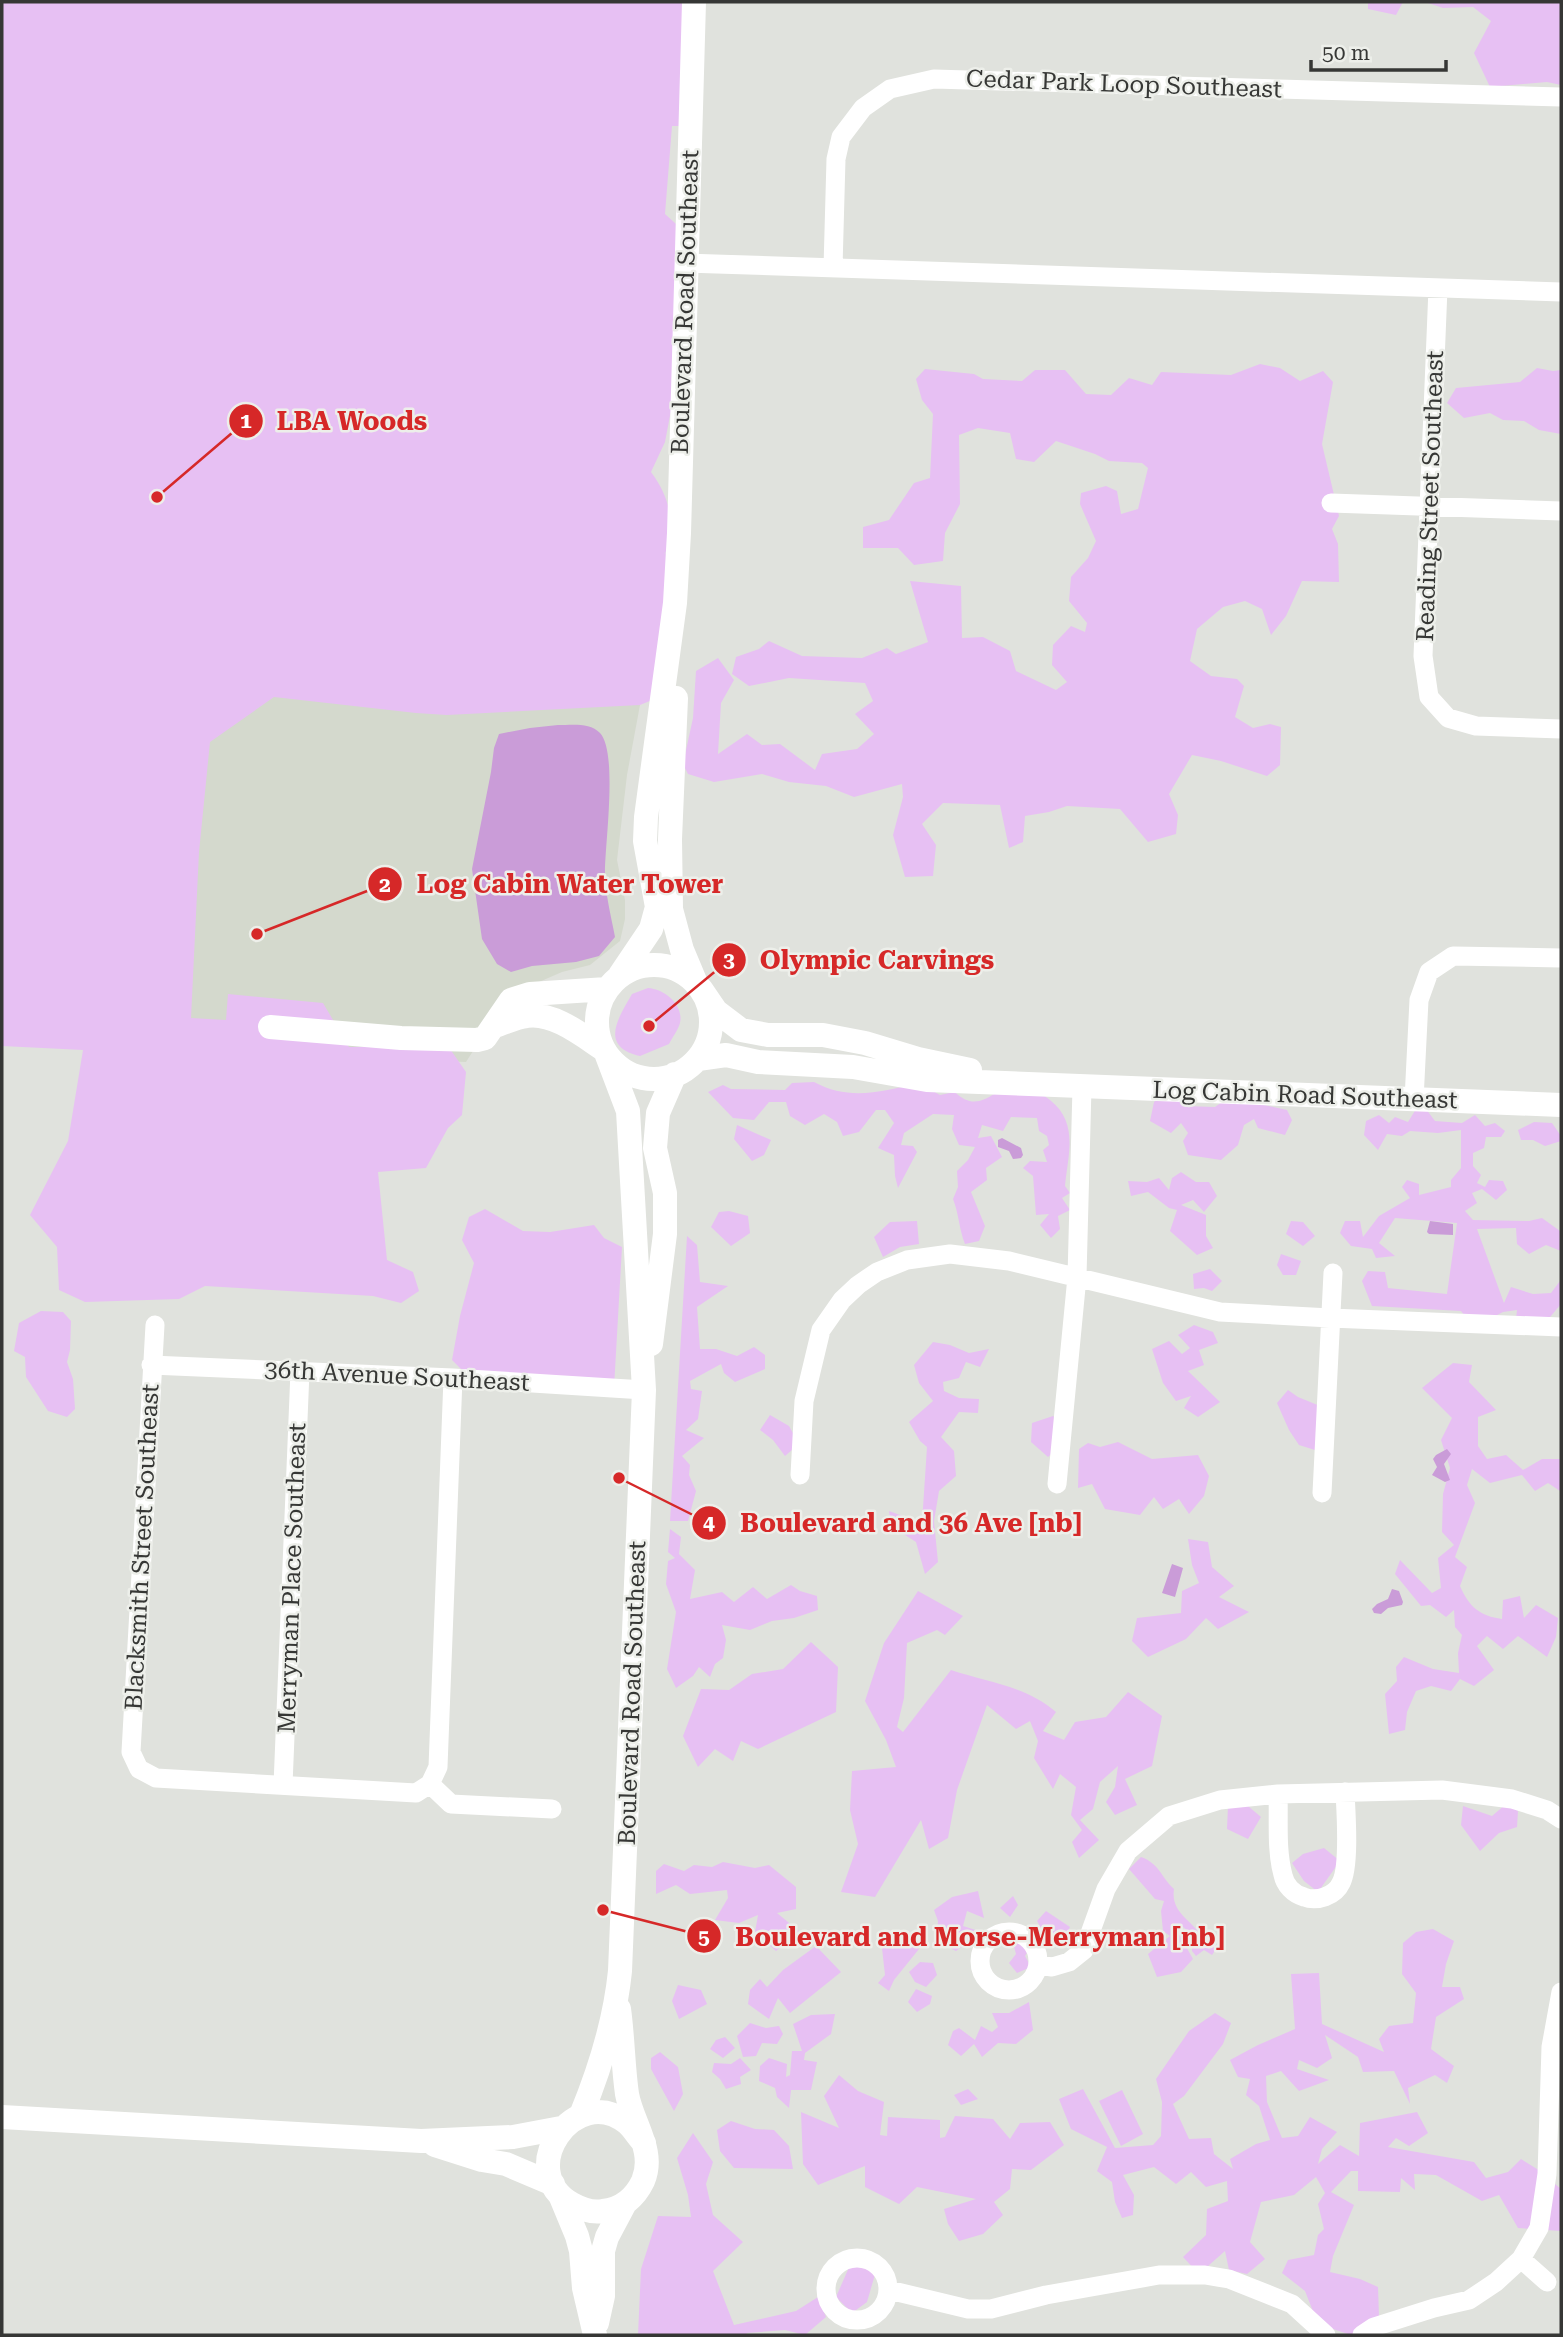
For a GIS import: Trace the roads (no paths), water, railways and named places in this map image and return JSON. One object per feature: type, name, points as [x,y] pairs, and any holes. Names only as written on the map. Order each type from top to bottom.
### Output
[{"type":"street","name":"Boulevard Road Southeast","points":[[613,982],[651,929],[657,907],[645,841],[675,603],[694,2]]},
{"type":"street","name":"Cedar Park Loop Southeast","points":[[833,268],[836,159],[841,137],[863,108],[890,89],[934,79],[1561,97]]},
{"type":"street","points":[[685,263],[1561,292]]},
{"type":"street","name":"Reading Street Southeast","points":[[1438,288],[1423,656],[1429,697],[1448,718],[1476,726],[1561,729]]},
{"type":"street","points":[[1331,503],[1561,511]]},
{"type":"street","name":"Boulevard Road Southeast","points":[[675,603],[678,664],[670,839],[671,909],[682,950],[698,985]]},
{"type":"street","points":[[1414,1100],[1419,1000],[1429,972],[1453,956],[1561,958]]},
{"type":"street","points":[[270,1027],[450,1041],[485,1038],[511,1000],[530,994],[613,982],[634,968],[650,964],[666,965],[681,971],[698,985],[709,1006],[712,1024],[708,1043],[698,1059],[676,1074],[651,1079],[634,1075],[618,1066],[605,1051],[570,1028],[549,1019],[528,1015],[495,1027]]},
{"type":"street","points":[[605,1051],[597,1028],[597,1014],[613,982]]},
{"type":"street","name":"Log Cabin Road Southeast","points":[[698,985],[716,1011],[741,1030],[768,1035],[823,1035],[865,1043],[918,1059],[1050,1085]]},
{"type":"street","name":"Boulevard Road Southeast","points":[[571,2122],[598,2072],[617,1997],[622,1947],[643,1390],[628,1111],[605,1051]]},
{"type":"street","name":"Log Cabin Road Southeast","points":[[698,1059],[726,1055],[758,1062],[853,1067],[927,1080],[1561,1105]]},
{"type":"street","name":"Boulevard Road Southeast","points":[[643,1390],[655,1321],[665,1234],[664,1193],[655,1148],[658,1113],[676,1074]]},
{"type":"street","points":[[1057,1484],[1077,1277],[1082,1087]]},
{"type":"street","points":[[800,1475],[804,1401],[821,1330],[842,1300],[858,1284],[877,1272],[907,1260],[950,1254],[1009,1261],[1220,1311],[1561,1327]]},
{"type":"street","points":[[1322,1493],[1333,1273]]},
{"type":"street","name":"Blacksmith Street Southeast","points":[[155,1325],[131,1752],[139,1769],[156,1778],[283,1785]]},
{"type":"street","name":"36th Avenue Southeast","points":[[151,1365],[453,1378],[643,1390]]},
{"type":"street","name":"Merryman Place Southeast","points":[[283,1785],[300,1371]]},
{"type":"street","points":[[283,1785],[416,1793],[430,1784],[438,1767],[453,1378]]},
{"type":"street","points":[[430,1784],[452,1804],[552,1809]]},
{"type":"street","points":[[1038,1965],[1052,1967],[1069,1962],[1084,1950],[1106,1889],[1128,1851],[1169,1816],[1220,1800],[1278,1794],[1442,1790],[1512,1799],[1547,1810],[1561,1819]]},
{"type":"street","points":[[1278,1794],[1283,1877],[1295,1893],[1312,1899],[1328,1896],[1342,1881],[1345,1856],[1345,1792]]},
{"type":"street","points":[[1362,2335],[1374,2327],[1433,2308],[1469,2300],[1496,2282],[1521,2259],[1539,2228],[1548,2174],[1551,2047],[1561,1992]]},
{"type":"street","name":"Boulevard Road Southeast","points":[[617,1997],[628,2100],[644,2143]]},
{"type":"street","points":[[2,2117],[421,2141],[513,2137],[605,2113],[617,2117],[627,2123],[644,2143],[647,2164],[640,2186],[624,2205],[607,2237],[603,2251],[603,2296],[595,2333]]},
{"type":"street","points":[[571,2122],[550,2149],[548,2161],[556,2189],[577,2236],[584,2288],[595,2333]]},
{"type":"street","points":[[421,2141],[464,2155],[506,2164],[556,2189],[568,2202],[590,2211],[624,2205]]},
{"type":"street","points":[[1521,2259],[1547,2282]]},
{"type":"street","points":[[889,2290],[968,2309],[991,2309],[1046,2295],[1159,2275],[1205,2275],[1229,2279],[1292,2304],[1326,2335]]},
{"type":"place","name":"LBA Woods","points":[[157,497]]},
{"type":"place","name":"Log Cabin Water Tower","points":[[257,934]]},
{"type":"place","name":"Olympic Carvings","points":[[649,1026]]},
{"type":"place","name":"Boulevard and 36 Ave [nb]","points":[[619,1478]]},
{"type":"place","name":"Boulevard and Morse-Merryman [nb]","points":[[603,1910]]}]
